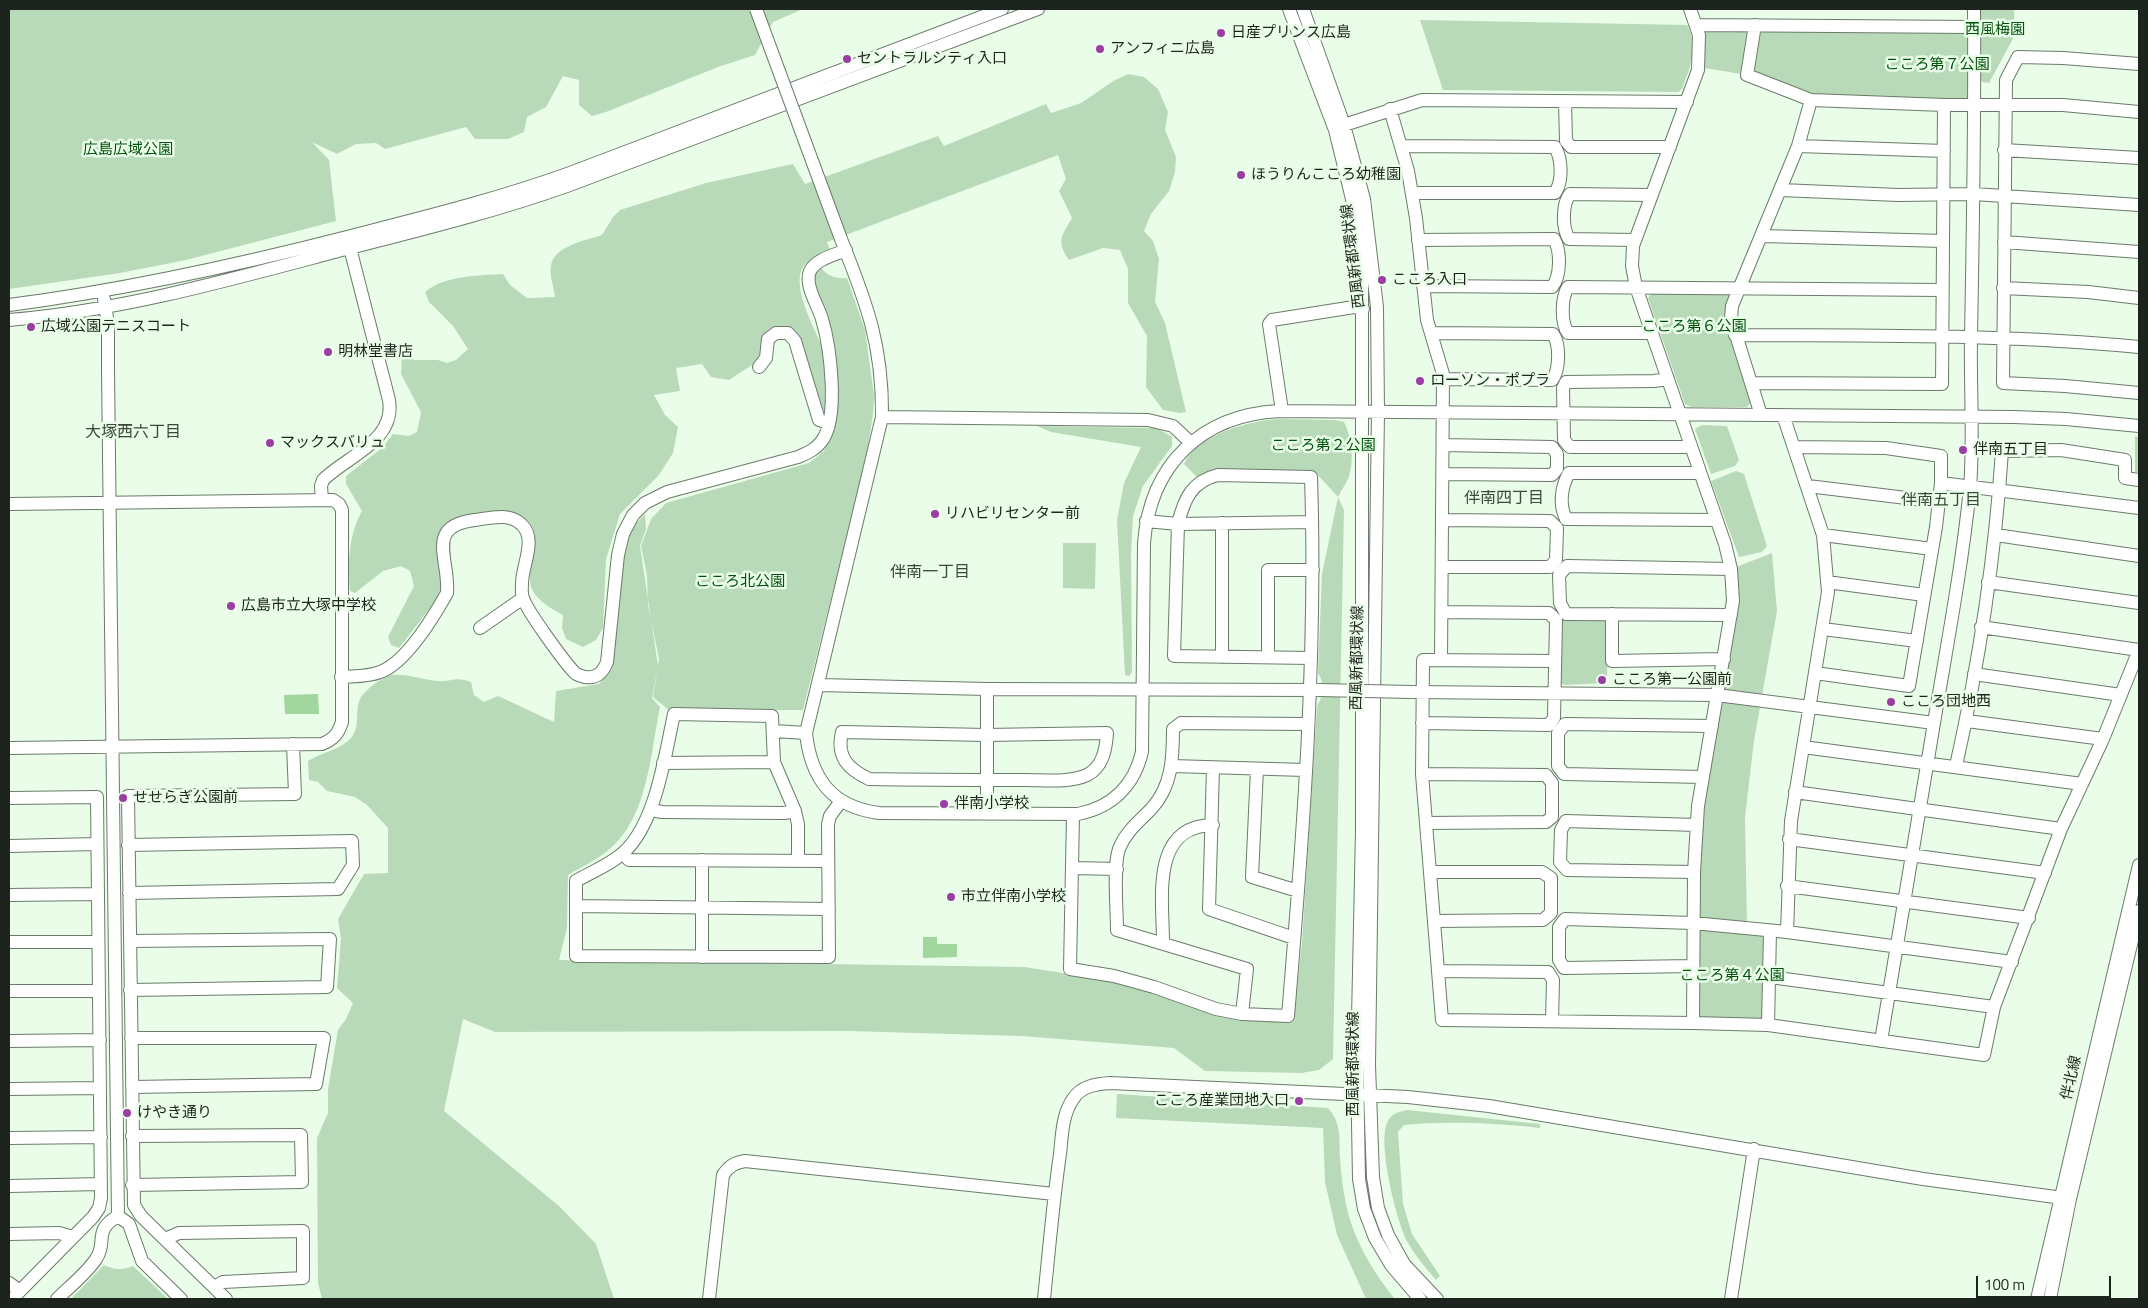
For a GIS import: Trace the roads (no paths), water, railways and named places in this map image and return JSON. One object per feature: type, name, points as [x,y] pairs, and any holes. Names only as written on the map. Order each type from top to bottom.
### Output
[{"type":"street","points":[[756,9],[844,244],[870,316],[878,345],[881,371],[882,417],[806,733],[809,752],[818,776],[825,786],[840,801],[863,811],[879,813],[1073,815],[1088,812],[1108,804],[1124,790],[1133,777],[1142,752],[1146,521],[1160,481],[1178,455],[1210,430],[1232,419],[1255,413],[1282,411],[1444,412],[1970,417],[2066,419],[2139,426]]},
{"type":"street","points":[[9,306],[103,292],[234,266],[500,197],[570,173],[1002,9]]},
{"type":"street","points":[[9,320],[105,306],[180,292],[485,213],[567,186],[1038,9]]},
{"type":"street","name":"西風新都環状線","points":[[1288,9],[1335,130],[1353,203],[1362,275],[1364,308],[1362,830],[1364,1096],[1373,1177],[1378,1208],[1388,1235],[1404,1264],[1437,1299]]},
{"type":"street","name":"西風新都環状線","points":[[1303,9],[1344,125],[1364,199],[1374,268],[1377,307],[1378,412],[1364,1096],[1359,1179],[1364,1209],[1375,1238],[1391,1265],[1420,1299]]},
{"type":"street","points":[[1690,9],[1696,25],[1700,59],[1687,102],[1635,240],[1632,266],[1636,287],[1731,569],[1733,601],[1703,778],[1697,825],[1694,872],[1693,1023]]},
{"type":"street","points":[[1881,1041],[1961,556],[1970,486],[1974,194],[1973,104],[1976,81],[1974,9]]},
{"type":"street","points":[[1696,25],[1974,27]]},
{"type":"street","points":[[1755,25],[1747,75],[1811,100],[1944,105],[2063,105],[2139,112]]},
{"type":"street","points":[[2139,64],[2063,58],[2018,58],[2006,80],[2004,104],[2003,288],[2003,384],[2065,386],[2139,393]]},
{"type":"street","points":[[1344,125],[1422,100],[1687,102]]},
{"type":"street","points":[[1761,415],[1731,319],[1738,289],[1762,236],[1798,146],[1811,100]]},
{"type":"street","points":[[1565,101],[1566,141],[1571,147],[1670,148]]},
{"type":"street","points":[[1751,383],[1942,384],[1944,105]]},
{"type":"street","points":[[1390,109],[1402,146],[1412,193],[1430,333],[1442,364],[1444,379],[1441,660]]},
{"type":"street","points":[[1402,146],[1554,146],[1559,154],[1560,186],[1555,193],[1412,193]]},
{"type":"street","points":[[1798,146],[1944,151]]},
{"type":"street","points":[[2004,150],[2139,158]]},
{"type":"street","points":[[1781,190],[1898,195],[1974,194],[2139,205]]},
{"type":"street","points":[[1635,240],[1569,240],[1565,233],[1565,200],[1570,194],[1652,195]]},
{"type":"street","points":[[1762,236],[1943,240]]},
{"type":"street","points":[[1418,240],[1554,239],[1558,246],[1558,280],[1552,287],[1423,286]]},
{"type":"street","points":[[2004,242],[2139,252]]},
{"type":"street","points":[[341,677],[366,676],[381,672],[405,654],[447,593],[448,581],[442,544],[445,532],[453,525],[464,521],[500,517],[513,519],[523,526],[527,536],[528,549],[522,570],[523,598],[537,622],[576,674],[587,678],[597,676],[604,670],[607,662],[618,554],[623,534],[633,515],[646,503],[667,492],[798,457],[812,451],[822,441],[833,386],[830,349],[810,287],[809,275],[816,264],[844,244]]},
{"type":"street","points":[[322,500],[321,486],[323,480],[375,440],[384,430],[390,414],[389,400],[350,248]]},
{"type":"street","points":[[1652,334],[1568,333],[1564,327],[1564,293],[1568,287],[1942,290]]},
{"type":"street","points":[[2003,288],[2088,292],[2139,298]]},
{"type":"street","points":[[103,292],[108,324],[118,1216]]},
{"type":"street","points":[[1282,411],[1269,324],[1272,320],[1354,307],[1364,308]]},
{"type":"street","points":[[760,367],[766,358],[768,339],[776,333],[788,333],[795,341],[819,420],[827,423]]},
{"type":"street","points":[[1430,333],[1553,334],[1557,340],[1557,375],[1552,380],[1444,379]]},
{"type":"street","points":[[1736,335],[1942,336],[2069,340],[2139,347]]},
{"type":"street","points":[[1668,379],[1654,381],[1567,381],[1563,388],[1564,439],[1570,447],[1691,447]]},
{"type":"street","points":[[1783,415],[1823,535],[1827,582],[1823,629],[1795,792],[1789,839],[1786,932]]},
{"type":"street","points":[[882,417],[1148,420],[1173,426],[1191,443]]},
{"type":"street","points":[[1443,474],[1552,475],[1557,469],[1557,454],[1552,447],[1444,445]]},
{"type":"street","points":[[1794,447],[1886,448],[1941,456],[1939,502],[1909,686],[1815,673]]},
{"type":"street","points":[[1956,766],[1967,720],[1996,535],[2002,451],[2061,450],[2125,460],[2124,478],[2139,480]]},
{"type":"street","points":[[1700,473],[1569,473],[1563,484],[1562,511],[1566,519],[1716,520]]},
{"type":"street","points":[[1073,815],[1070,969],[1114,976],[1154,987],[1216,1009],[1242,1014],[1288,1016],[1298,891],[1307,724],[1314,690],[1311,658],[1313,570],[1310,478],[1218,476],[1196,484],[1181,512],[1178,524],[1174,656],[1311,658]]},
{"type":"street","points":[[1941,484],[1999,489],[2139,508]]},
{"type":"street","points":[[1808,486],[1939,502]]},
{"type":"street","points":[[9,504],[333,500],[339,504],[342,510],[342,722],[339,732],[332,740],[322,744],[9,748]]},
{"type":"street","points":[[1442,567],[1550,567],[1556,560],[1557,528],[1550,521],[1443,520]]},
{"type":"street","points":[[1146,521],[1178,524],[1312,522]]},
{"type":"street","points":[[1222,524],[1222,657]]},
{"type":"street","points":[[1823,535],[1932,549]]},
{"type":"street","points":[[1996,535],[2139,556]]},
{"type":"street","points":[[1731,569],[1568,566],[1559,575],[1560,603],[1566,614],[1731,615]]},
{"type":"street","points":[[1268,657],[1268,570],[1313,570]]},
{"type":"street","points":[[1827,582],[1924,595]]},
{"type":"street","points":[[1988,582],[2139,603]]},
{"type":"street","points":[[480,628],[523,598]]},
{"type":"street","points":[[1422,723],[1549,725],[1554,718],[1556,620],[1549,613],[1442,612]]},
{"type":"street","points":[[1612,614],[1612,661],[1724,659]]},
{"type":"street","points":[[1555,661],[1423,660],[1417,692],[1422,723],[1422,774],[1442,1020],[1768,1025],[1984,1054],[1994,1007],[2061,829],[2103,739],[2139,650],[1981,627]]},
{"type":"street","points":[[1823,629],[1917,641]]},
{"type":"street","points":[[1974,674],[2121,696]]},
{"type":"street","points":[[819,684],[987,689],[1314,690],[1717,695],[1934,723]]},
{"type":"street","points":[[987,689],[987,814]]},
{"type":"street","points":[[798,861],[798,824],[795,811],[774,762],[772,716],[674,714],[651,810],[632,843],[623,853],[576,881],[576,956],[829,957],[828,824],[830,816],[840,801]]},
{"type":"street","points":[[1967,720],[2103,739]]},
{"type":"street","points":[[1242,1014],[1247,969],[1163,942],[1117,930],[1117,852],[1125,834],[1153,807],[1164,790],[1172,766],[1173,729],[1181,723],[1307,724]]},
{"type":"street","points":[[1703,778],[1564,774],[1558,766],[1558,732],[1565,724],[1712,726]]},
{"type":"street","points":[[774,731],[806,733]]},
{"type":"street","points":[[842,732],[986,735],[1107,733],[1106,749],[1100,764],[1088,775],[1071,779],[869,779],[854,772],[843,759],[840,742],[842,732]]},
{"type":"street","points":[[226,1299],[141,1216],[134,1205],[132,1185],[128,796],[295,794],[293,744]]},
{"type":"street","points":[[1803,746],[2082,784]]},
{"type":"street","points":[[663,763],[774,762]]},
{"type":"street","points":[[1172,766],[1305,770]]},
{"type":"street","points":[[1213,768],[1213,826],[1209,909],[1294,938]]},
{"type":"street","points":[[1257,769],[1252,877],[1298,891]]},
{"type":"street","points":[[1422,774],[1546,775],[1552,783],[1552,817],[1546,822],[1426,823]]},
{"type":"street","points":[[1795,792],[2061,829]]},
{"type":"street","points":[[9,798],[97,797],[101,1137],[99,1208],[16,1295],[12,1283],[9,1283]]},
{"type":"street","points":[[651,810],[662,812],[784,814],[795,811]]},
{"type":"street","points":[[1694,872],[1566,870],[1560,862],[1561,830],[1566,821],[1697,825]]},
{"type":"street","points":[[1163,942],[1164,866],[1167,853],[1174,842],[1188,832],[1204,826],[1213,826]]},
{"type":"street","points":[[1789,839],[2045,873]]},
{"type":"street","points":[[128,845],[352,841],[354,865],[338,890],[129,893]]},
{"type":"street","points":[[9,846],[97,844]]},
{"type":"street","points":[[623,853],[629,860],[828,861]]},
{"type":"street","points":[[702,860],[702,957]]},
{"type":"street","name":"伴北線","points":[[2050,1299],[2065,1198],[2139,865]]},
{"type":"street","points":[[98,869],[129,868]]},
{"type":"street","points":[[1073,868],[1117,869]]},
{"type":"street","points":[[1430,872],[1542,872],[1551,878],[1551,913],[1543,920],[1434,921]]},
{"type":"street","points":[[1788,886],[2029,918]]},
{"type":"street","points":[[9,895],[98,894]]},
{"type":"street","points":[[576,906],[702,909],[829,909]]},
{"type":"street","name":"伴北線","points":[[2037,1299],[2139,911]]},
{"type":"street","points":[[1693,966],[1564,968],[1559,960],[1559,927],[1565,919],[1693,924],[1770,930],[2012,962]]},
{"type":"street","points":[[1768,1025],[1770,930]]},
{"type":"street","points":[[130,941],[330,939],[327,987],[130,990]]},
{"type":"street","points":[[9,942],[98,942]]},
{"type":"street","points":[[1438,970],[1548,972],[1553,980],[1552,1021]]},
{"type":"street","points":[[1770,977],[1994,1007]]},
{"type":"street","points":[[9,991],[99,991]]},
{"type":"street","points":[[131,1038],[324,1038],[316,1084],[132,1087]]},
{"type":"street","points":[[9,1041],[100,1040]]},
{"type":"street","points":[[100,1064],[132,1064]]},
{"type":"street","points":[[1044,1299],[1054,1194],[1066,1112],[1074,1097],[1090,1086],[1110,1083],[1408,1097],[1489,1106],[1754,1149],[1923,1179],[2065,1198]]},
{"type":"street","points":[[9,1090],[100,1088]]},
{"type":"street","points":[[132,1136],[301,1134],[302,1182],[132,1185]]},
{"type":"street","points":[[9,1138],[101,1137]]},
{"type":"street","points":[[1731,1299],[1754,1149]]},
{"type":"street","points":[[709,1299],[723,1176],[728,1168],[737,1163],[745,1162],[1054,1194]]},
{"type":"street","points":[[9,1186],[101,1184]]},
{"type":"street","points":[[57,1299],[96,1259],[101,1232],[110,1221],[118,1216]]},
{"type":"street","points":[[118,1216],[130,1224],[142,1261],[181,1299]]},
{"type":"street","points":[[165,1239],[179,1233],[303,1231],[303,1278],[223,1282],[214,1287]]},
{"type":"street","points":[[9,1234],[58,1233],[73,1237]]},
{"type":"place","name":"日産プリンス広島","points":[[1221,33]]},
{"type":"place","name":"アンフィニ広島","points":[[1100,49]]},
{"type":"place","name":"セントラルシティ入口","points":[[847,59]]},
{"type":"place","name":"ほうりんこころ幼稚園","points":[[1241,175]]},
{"type":"place","name":"こころ入口","points":[[1382,280]]},
{"type":"place","name":"広域公園テニスコート","points":[[31,327]]},
{"type":"place","name":"明林堂書店","points":[[328,352]]},
{"type":"place","name":"ローソン・ポプラ","points":[[1420,381]]},
{"type":"place","name":"マックスバリュ","points":[[270,443]]},
{"type":"place","name":"伴南五丁目","points":[[1963,450]]},
{"type":"place","name":"リハビリセンター前","points":[[935,514]]},
{"type":"place","name":"広島市立大塚中学校","points":[[231,606]]},
{"type":"place","name":"こころ第一公園前","points":[[1602,680]]},
{"type":"place","name":"こころ団地西","points":[[1891,702]]},
{"type":"place","name":"せせらぎ公園前","points":[[123,798]]},
{"type":"place","name":"伴南小学校","points":[[944,804]]},
{"type":"place","name":"市立伴南小学校","points":[[951,897]]},
{"type":"place","name":"こころ産業団地入口","points":[[1299,1101]]},
{"type":"place","name":"けやき通り","points":[[127,1113]]},
{"type":"district","name":"大塚西六丁目","points":[[133,433]]},
{"type":"district","name":"伴南四丁目","points":[[1504,499]]},
{"type":"district","name":"伴南五丁目","points":[[1941,501]]},
{"type":"district","name":"伴南一丁目","points":[[930,573]]},
{"type":"park label","name":"西風梅園","points":[[1995,30]]},
{"type":"park label","name":"こころ第７公園","points":[[1937,65]]},
{"type":"park label","name":"広島広域公園","points":[[128,150]]},
{"type":"park label","name":"こころ第６公園","points":[[1694,327]]},
{"type":"park label","name":"こころ第２公園","points":[[1323,446]]},
{"type":"park label","name":"こころ北公園","points":[[740,582]]},
{"type":"park label","name":"こころ第４公園","points":[[1732,976]]}]
